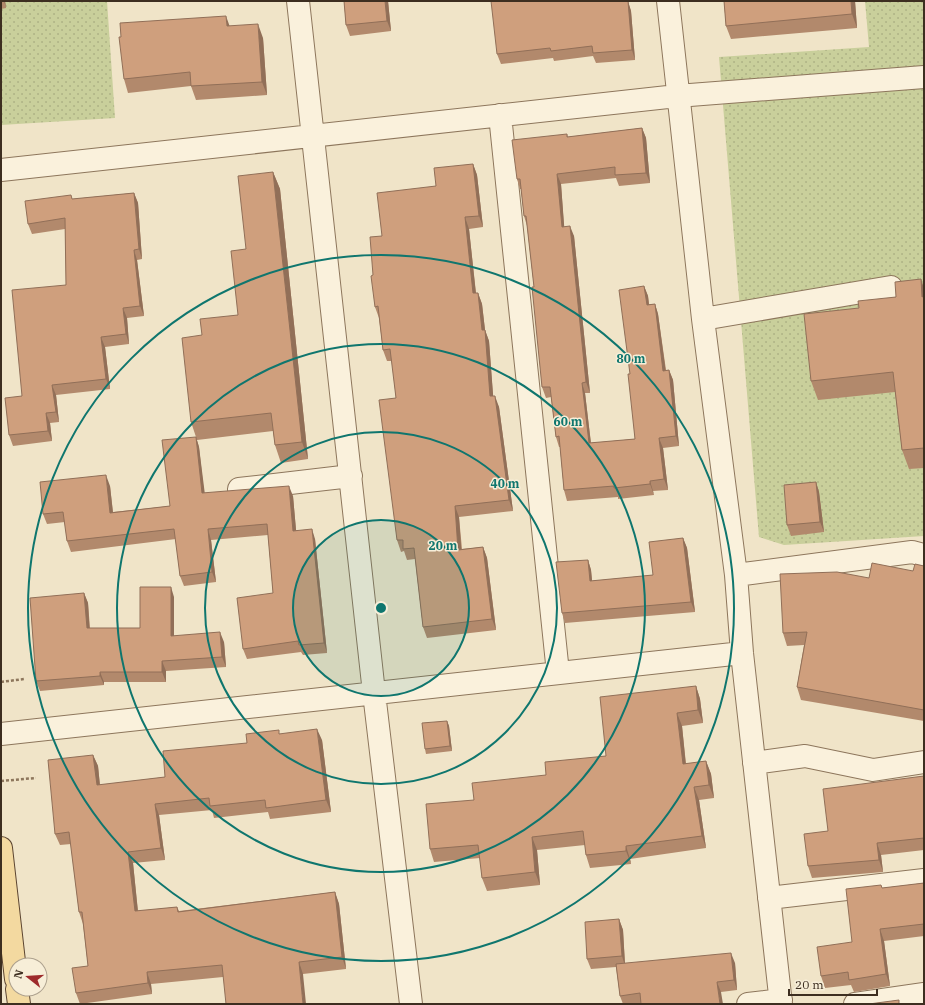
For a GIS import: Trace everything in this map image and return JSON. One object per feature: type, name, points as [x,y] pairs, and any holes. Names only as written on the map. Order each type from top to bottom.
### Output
[{"type":"main road","points":[[1,848],[13,957]]},
{"type":"street","points":[[298,1],[314,135],[374,693],[411,1004]]},
{"type":"street","points":[[668,1],[677,96],[703,319],[736,575],[742,653],[781,1002],[748,1004]]},
{"type":"street","points":[[1,170],[677,96],[924,77]]},
{"type":"street","points":[[500,115],[558,672]]},
{"type":"street","points":[[703,319],[891,286]]},
{"type":"street","points":[[239,489],[351,476]]},
{"type":"street","points":[[736,575],[912,552],[924,555]]},
{"type":"street","points":[[1,734],[742,653]]},
{"type":"street","points":[[754,764],[805,756],[873,770],[924,762]]},
{"type":"street","points":[[769,898],[924,880]]},
{"type":"street","points":[[855,1004],[924,994]]},
{"type":"path","points":[[1,682],[24,679]]},
{"type":"path","points":[[1,781],[36,778]]},
{"type":"green space","points":[[1,1],[107,1],[115,118],[1,125]]},
{"type":"green space","points":[[865,1],[924,1],[924,536],[784,545],[759,537],[719,57],[869,47]]},
{"type":"building","points":[[344,1],[385,1],[387,21],[346,25]]},
{"type":"building","points":[[491,1],[628,1],[632,50],[593,53],[592,46],[551,51],[550,48],[497,54]]},
{"type":"building","points":[[724,1],[851,1],[852,14],[726,26]]},
{"type":"building","points":[[226,16],[227,26],[258,24],[262,82],[191,86],[190,72],[124,79],[119,37],[121,37],[120,23]]},
{"type":"building","points":[[642,128],[646,173],[615,175],[615,167],[557,174],[562,227],[570,226],[586,382],[582,383],[589,443],[635,439],[628,374],[630,374],[619,290],[644,286],[647,305],[655,304],[663,371],[669,370],[676,436],[659,438],[664,479],[650,481],[650,484],[614,488],[614,486],[564,490],[559,436],[556,437],[550,387],[542,387],[532,287],[534,287],[526,216],[524,216],[520,179],[517,179],[512,140],[567,134],[567,137]]},
{"type":"building","points":[[473,164],[479,216],[465,217],[473,293],[478,293],[482,330],[485,330],[490,396],[495,396],[509,500],[455,506],[458,550],[483,547],[492,619],[423,627],[414,548],[403,549],[403,540],[397,540],[379,400],[396,398],[390,349],[383,350],[378,306],[375,307],[371,276],[373,275],[370,237],[382,236],[377,193],[436,186],[434,168]]},
{"type":"building","points":[[273,172],[302,442],[275,445],[271,413],[191,422],[182,338],[202,335],[200,319],[238,315],[231,251],[246,249],[238,176]]},
{"type":"building","points":[[134,193],[139,249],[134,250],[140,306],[123,308],[126,334],[101,337],[106,379],[52,385],[56,412],[46,413],[48,431],[9,435],[5,398],[22,396],[12,290],[66,285],[65,218],[28,224],[25,201],[71,195],[72,199]]},
{"type":"building","points":[[921,279],[922,297],[924,296],[924,448],[902,450],[893,372],[811,381],[804,314],[859,308],[858,301],[896,297],[895,282]]},
{"type":"building","points":[[196,437],[202,493],[289,486],[293,531],[312,529],[324,643],[299,645],[298,641],[243,649],[237,598],[273,593],[267,524],[208,529],[212,572],[180,576],[174,529],[67,541],[63,512],[43,514],[40,482],[106,475],[110,513],[170,506],[162,440]]},
{"type":"building","points":[[816,482],[820,522],[787,525],[784,485]]},
{"type":"building","points":[[683,538],[691,602],[562,613],[556,562],[588,560],[590,581],[653,575],[649,542]]},
{"type":"building","points":[[872,563],[913,571],[915,564],[924,566],[924,710],[797,687],[807,632],[783,633],[780,574],[837,572],[869,578]]},
{"type":"building","points":[[140,587],[171,587],[171,636],[220,632],[222,657],[162,661],[162,672],[100,672],[100,676],[36,681],[30,598],[84,593],[87,628],[140,628]]},
{"type":"building","points":[[696,686],[698,710],[677,713],[683,764],[706,761],[709,785],[694,787],[702,836],[626,846],[626,851],[586,855],[583,831],[532,837],[535,872],[482,878],[478,845],[430,849],[426,804],[474,800],[472,783],[546,775],[545,762],[606,756],[600,697]]},
{"type":"building","points":[[447,721],[450,746],[425,749],[422,723]]},
{"type":"building","points":[[317,729],[326,800],[266,808],[265,800],[210,806],[209,798],[155,804],[161,848],[128,852],[135,911],[177,907],[178,912],[335,892],[342,957],[299,962],[303,1004],[226,1004],[222,965],[147,972],[148,983],[76,993],[72,968],[88,966],[82,912],[79,912],[69,832],[55,834],[48,760],[93,755],[97,785],[165,777],[163,751],[247,743],[246,734],[279,730],[279,734]]},
{"type":"building","points":[[924,776],[924,838],[877,843],[879,860],[808,866],[804,834],[828,831],[823,789]]},
{"type":"building","points":[[924,883],[924,924],[880,929],[886,974],[849,980],[848,972],[821,976],[817,947],[852,942],[846,889],[881,885],[882,888]]},
{"type":"building","points":[[619,919],[622,956],[587,959],[585,922]]},
{"type":"building","points":[[731,953],[734,980],[717,982],[720,1004],[641,1004],[640,993],[620,996],[616,964]]},
{"type":"building","points":[[899,1000],[899,1004],[869,1004]]}]
